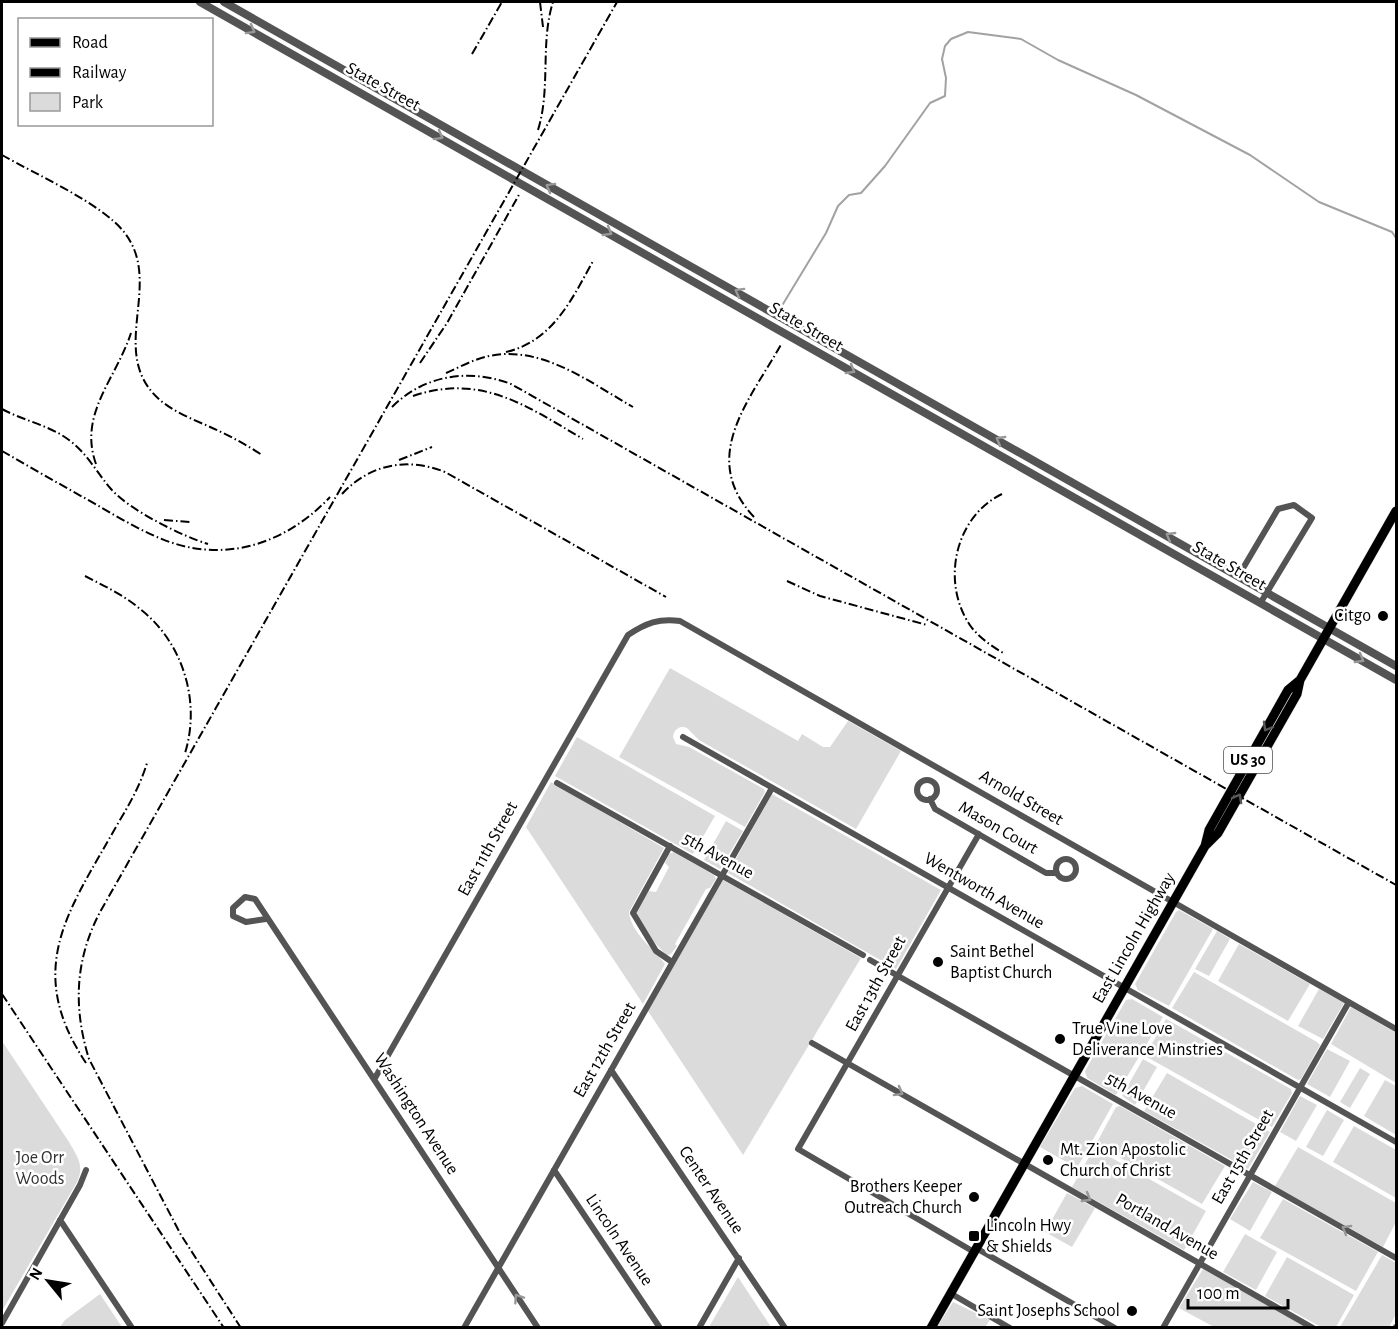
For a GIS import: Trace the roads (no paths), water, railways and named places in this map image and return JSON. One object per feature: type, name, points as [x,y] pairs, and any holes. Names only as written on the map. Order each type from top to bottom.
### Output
[{"type":"main road","name":"East Lincoln Highway","points":[[931,1328],[1205,846],[1218,833],[1297,694],[1300,680],[1396,511]]},
{"type":"street","name":"State Street","points":[[200,2],[1396,680]]},
{"type":"street","name":"State Street","points":[[224,2],[1396,666]]},
{"type":"street","points":[[1239,575],[1278,509],[1294,505],[1312,518],[1260,602]]},
{"type":"street","name":"Arnold Street","points":[[628,635],[645,624],[662,619],[680,621],[1396,1029]]},
{"type":"street","name":"East 11th Street","points":[[375,1078],[628,635]]},
{"type":"street","name":"Wentworth Avenue","points":[[683,737],[1396,1142]]},
{"type":"street","name":"5th Avenue","points":[[557,783],[863,956]]},
{"type":"street","name":"East 12th Street","points":[[464,1328],[772,788]]},
{"type":"street","name":"Mason Court","points":[[930,799],[935,809],[1046,873],[1057,873]]},
{"type":"street","name":"East 13th Street","points":[[975,1250],[798,1149],[979,834]]},
{"type":"street","points":[[670,846],[633,913],[654,948],[672,962]]},
{"type":"street","name":"Washington Avenue","points":[[266,919],[246,922],[233,916],[233,908],[245,897],[255,899],[266,919],[375,1078],[538,1328]]},
{"type":"street","name":"5th Avenue","points":[[870,960],[1396,1258]]},
{"type":"street","name":"East 15th Street","points":[[1163,1328],[1349,1002]]},
{"type":"street","name":"Portland Avenue","points":[[812,1043],[1025,1162],[1313,1328]]},
{"type":"street","name":"Center Avenue","points":[[611,1070],[785,1328]]},
{"type":"street","points":[[2,1323],[80,1185],[86,1170]]},
{"type":"street","name":"Lincoln Avenue","points":[[554,1170],[660,1328]]},
{"type":"street","points":[[60,1220],[132,1328]]},
{"type":"street","points":[[975,1250],[1115,1328]]},
{"type":"street","points":[[699,1328],[739,1258]]},
{"type":"street","points":[[950,1293],[1010,1328]]},
{"type":"waterway","points":[[783,304],[826,233],[838,206],[849,195],[861,193],[885,166],[930,103],[945,96],[946,78],[942,59],[945,46],[951,39],[968,32],[1021,39],[1058,60],[1136,95],[1250,155],[1319,202],[1392,232],[1396,238]]},
{"type":"railway","points":[[472,54],[502,2]]},
{"type":"railway","points":[[540,2],[543,27]]},
{"type":"railway","points":[[538,130],[544,98],[547,33],[553,2]]},
{"type":"railway","points":[[241,1328],[181,1235],[89,1059],[80,1021],[79,1002],[79,984],[85,948],[100,912],[617,2]]},
{"type":"railway","points":[[2,155],[100,210],[124,232],[135,251],[139,271],[136,354],[141,374],[152,392],[166,405],[230,436],[262,455]]},
{"type":"railway","points":[[420,363],[447,323],[520,193]]},
{"type":"railway","points":[[506,352],[522,346],[549,328],[569,304],[593,261]]},
{"type":"railway","points":[[96,464],[92,446],[95,413],[131,333]]},
{"type":"railway","points":[[754,517],[738,495],[730,473],[730,451],[735,429],[744,407],[782,343]]},
{"type":"railway","points":[[446,373],[489,356],[509,354],[528,356],[564,368],[633,407]]},
{"type":"railway","points":[[392,407],[418,388],[433,381],[448,378],[479,376],[511,384],[1396,885]]},
{"type":"railway","points":[[413,396],[460,388],[502,396],[542,415],[583,439]]},
{"type":"railway","points":[[2,409],[69,440],[119,497],[143,514],[171,529],[208,544]]},
{"type":"railway","points":[[399,460],[432,447]]},
{"type":"railway","points":[[2,451],[141,530],[181,545],[204,549],[227,550],[272,539],[312,514],[330,497]]},
{"type":"railway","points":[[342,494],[365,476],[390,466],[403,464],[431,467],[445,472],[666,597]]},
{"type":"railway","points":[[1002,494],[986,505],[963,535],[957,553],[955,573],[956,592],[962,611],[972,628],[979,636],[1005,654]]},
{"type":"railway","points":[[164,520],[191,522]]},
{"type":"railway","points":[[85,576],[134,604],[155,623],[167,638],[185,674],[189,694],[191,714],[185,753]]},
{"type":"railway","points":[[787,581],[820,596],[927,625]]},
{"type":"railway","points":[[86,1063],[67,1029],[58,998],[55,969],[60,941],[69,913],[134,795],[147,763]]},
{"type":"railway","points":[[2,994],[224,1328]]},
{"type":"place","name":"Citgo","points":[[1383,616]]},
{"type":"place","name":"Saint Bethel Baptist Church","points":[[938,962]]},
{"type":"place","name":"True Vine Love Deliverance Minstries","points":[[1060,1039]]},
{"type":"place","name":"Mt. Zion Apostolic Church of Christ","points":[[1048,1160]]},
{"type":"place","name":"Brothers Keeper Outreach Church","points":[[974,1197]]},
{"type":"place","name":"Lincoln Hwy & Shields","points":[[974,1236]]},
{"type":"place","name":"Saint Josephs School","points":[[1132,1311]]},
{"type":"park label","name":"Joe Orr Woods","points":[[40,1168]]}]
